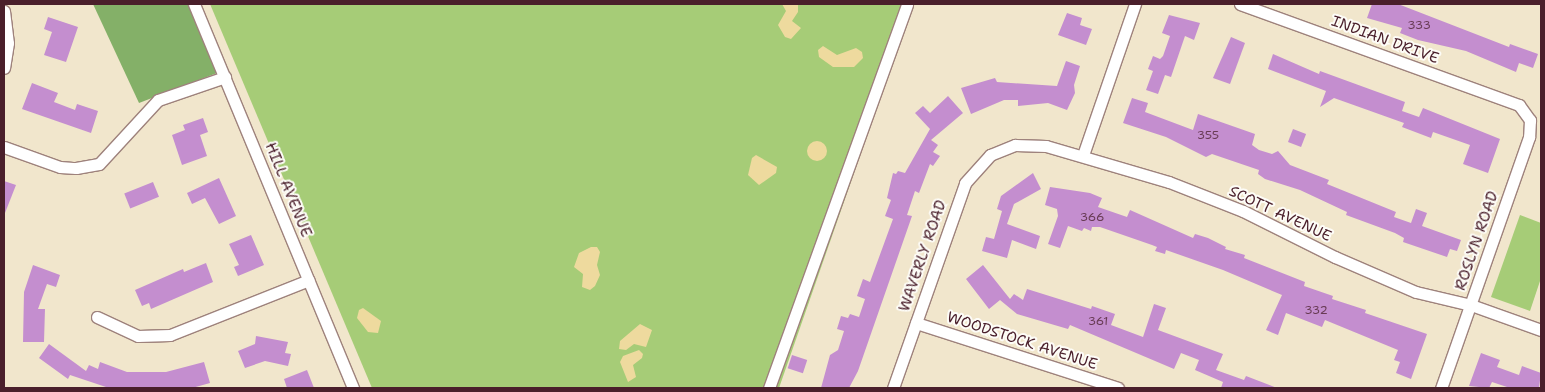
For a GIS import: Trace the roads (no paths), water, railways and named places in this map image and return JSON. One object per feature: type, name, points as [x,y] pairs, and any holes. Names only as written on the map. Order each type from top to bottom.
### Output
[{"type":"street","name":"HILL AVENUE","points":[[194,4],[353,388]]},
{"type":"street","points":[[769,388],[907,4]]},
{"type":"street","points":[[1083,155],[1135,4]]},
{"type":"street","name":"INDIAN DRIVE","points":[[1240,4],[1519,105]]},
{"type":"street","points":[[4,11],[8,43],[4,68]]},
{"type":"street","points":[[4,147],[60,167],[76,168],[98,164],[158,100],[225,77]]},
{"type":"street","name":"ROSLYN ROAD","points":[[1441,388],[1529,137],[1530,120],[1519,105]]},
{"type":"street","name":"SCOTT AVENUE","points":[[1001,148],[1030,144],[1083,155],[1243,210],[1335,257],[1416,292],[1471,305],[1541,330]]},
{"type":"street","name":"WAVERLY ROAD","points":[[893,388],[965,182],[979,164],[1001,148]]},
{"type":"street","points":[[96,316],[138,336],[170,335],[309,280]]},
{"type":"street","name":"WOODSTOCK AVENUE","points":[[916,323],[1118,388]]}]
